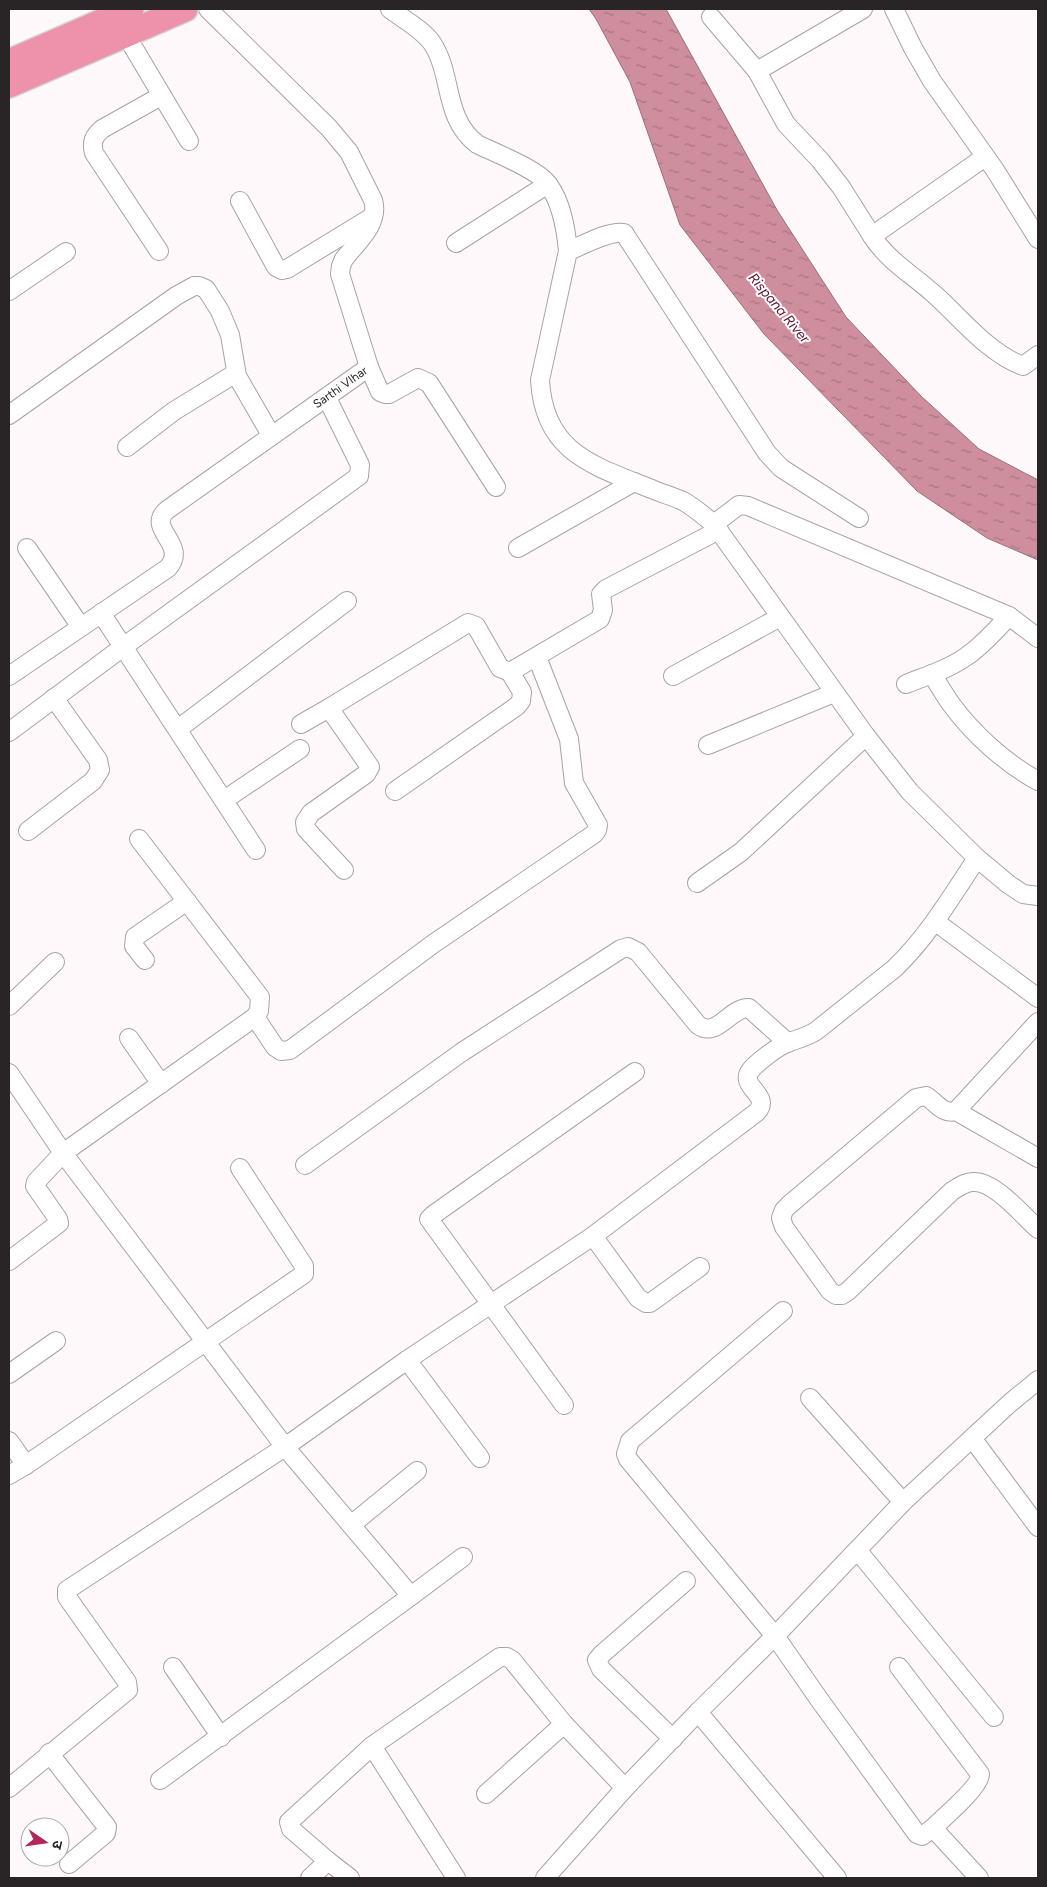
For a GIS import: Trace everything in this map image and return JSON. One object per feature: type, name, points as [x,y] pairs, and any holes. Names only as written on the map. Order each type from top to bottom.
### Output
[{"type":"highway","points":[[9,62],[98,15],[130,9]]},
{"type":"highway","points":[[9,85],[186,9]]},
{"type":"street","points":[[208,9],[340,141],[349,152],[375,207],[374,216],[287,270],[282,270],[276,267],[240,200]]},
{"type":"street","points":[[390,9],[421,32],[431,42],[438,54],[453,110],[459,124],[468,137],[477,144],[538,175],[548,184],[555,198],[566,231],[568,251],[540,380],[541,400],[546,418],[558,437],[572,451],[596,466],[682,501],[716,527],[834,693],[910,792],[977,858],[1016,890],[1023,894],[1038,896]]},
{"type":"street","points":[[757,71],[863,9]]},
{"type":"street","points":[[894,9],[924,69],[985,157],[1038,239]]},
{"type":"street","points":[[711,17],[757,71],[786,124],[820,160],[841,187],[872,236],[890,258],[934,294],[1006,359],[1031,368],[1038,355]]},
{"type":"street","points":[[126,35],[189,141]]},
{"type":"street","points":[[159,250],[94,153],[92,142],[96,134],[102,129],[161,96]]},
{"type":"street","points":[[872,236],[985,157]]},
{"type":"street","points":[[456,243],[548,184]]},
{"type":"street","name":"Sarthi VIhar","points":[[9,676],[168,568],[173,562],[173,549],[161,526],[160,521],[163,513],[369,367],[340,274],[344,259],[372,223],[374,216]]},
{"type":"street","points":[[568,251],[610,234],[624,233],[766,453],[781,468],[859,518]]},
{"type":"street","points":[[9,291],[66,252]]},
{"type":"street","points":[[9,414],[176,296],[194,286],[199,286],[206,289],[226,323],[234,350],[236,373],[272,435]]},
{"type":"street","points":[[369,367],[380,392],[385,394],[390,394],[418,378],[429,383],[496,487]]},
{"type":"street","points":[[127,447],[174,411],[236,373]]},
{"type":"street","points":[[9,732],[123,646],[359,476],[360,465],[327,398]]},
{"type":"street","points":[[518,548],[634,482]]},
{"type":"street","points":[[510,672],[600,620],[604,610],[601,594],[603,591],[716,527],[739,505],[748,506],[1009,616],[1038,638]]},
{"type":"street","points":[[27,548],[81,627]]},
{"type":"street","points":[[178,729],[347,601]]},
{"type":"street","points":[[101,613],[256,850]]},
{"type":"street","points":[[906,684],[932,674],[966,657],[985,641],[1009,616]]},
{"type":"street","points":[[673,676],[780,617]]},
{"type":"street","points":[[301,724],[468,623],[476,626],[500,668],[510,672],[522,692],[521,701],[517,706],[396,790]]},
{"type":"street","points":[[255,1017],[275,1047],[281,1051],[290,1050],[433,944],[594,834],[598,825],[574,784],[569,739],[537,656]]},
{"type":"street","points":[[932,674],[949,702],[975,732],[1012,765],[1038,781]]},
{"type":"street","points":[[708,745],[834,693]]},
{"type":"street","points":[[28,831],[93,781],[100,770],[98,760],[54,698]]},
{"type":"street","points":[[330,708],[368,763],[369,771],[311,812],[305,822],[306,829],[344,870]]},
{"type":"street","points":[[697,883],[741,852],[866,736]]},
{"type":"street","points":[[224,800],[300,749]]},
{"type":"street","points":[[9,1261],[59,1223],[35,1186],[36,1182],[63,1153],[255,1017],[259,1011],[260,998],[139,839]]},
{"type":"street","points":[[9,1788],[126,1692],[128,1688],[127,1682],[67,1597],[67,1590],[285,1447],[407,1360],[593,1236],[757,1112],[761,1108],[762,1103],[748,1082],[748,1073],[779,1047],[816,1031],[906,957],[936,922],[977,858]]},
{"type":"street","points":[[145,960],[134,946],[135,937],[187,901]]},
{"type":"street","points":[[936,922],[1038,998]]},
{"type":"street","points":[[305,1165],[462,1052],[621,949],[628,947],[638,952],[698,1025],[703,1028],[712,1028],[741,1010],[749,1008],[788,1043]]},
{"type":"street","points":[[9,1006],[55,962]]},
{"type":"street","points":[[1038,1022],[956,1111],[950,1113],[945,1111],[926,1096],[916,1098],[784,1210],[781,1218],[784,1227],[830,1291],[836,1295],[842,1295],[848,1290],[952,1192],[964,1184],[981,1182],[992,1187],[1038,1229]]},
{"type":"street","points":[[129,1038],[161,1084]]},
{"type":"street","points":[[564,1405],[431,1223],[430,1217],[635,1072]]},
{"type":"street","points":[[9,1073],[63,1153],[207,1341],[285,1447],[411,1596]]},
{"type":"street","points":[[956,1111],[1038,1158]]},
{"type":"street","points":[[9,1474],[26,1465],[302,1276],[305,1271],[304,1266],[240,1168]]},
{"type":"street","points":[[593,1236],[638,1298],[646,1303],[650,1303],[700,1267]]},
{"type":"street","points":[[783,1312],[630,1441],[626,1450],[628,1459],[775,1636],[820,1702],[917,1834],[922,1836],[933,1828],[977,1783],[980,1779],[980,1774],[899,1667]]},
{"type":"street","points":[[9,1374],[56,1341]]},
{"type":"street","points":[[407,1360],[480,1458]]},
{"type":"street","points":[[545,1878],[625,1788],[858,1551],[903,1502],[1038,1380]]},
{"type":"street","points":[[810,1398],[903,1502]]},
{"type":"street","points":[[972,1438],[1038,1526]]},
{"type":"street","points":[[9,1441],[26,1465]]},
{"type":"street","points":[[351,1525],[416,1471]]},
{"type":"street","points":[[858,1551],[994,1717]]},
{"type":"street","points":[[160,1780],[221,1737],[463,1557]]},
{"type":"street","points":[[673,1739],[601,1669],[598,1660],[602,1654],[686,1582]]},
{"type":"street","points":[[350,1878],[290,1829],[289,1822],[372,1746],[504,1656],[512,1660],[564,1724],[625,1788]]},
{"type":"street","points":[[172,1667],[221,1737]]},
{"type":"street","points":[[698,1712],[837,1878]]},
{"type":"street","points":[[486,1794],[564,1724]]},
{"type":"street","points":[[372,1746],[456,1878]]},
{"type":"street","points":[[50,1754],[108,1827],[106,1833],[70,1864]]},
{"type":"street","points":[[933,1828],[979,1878]]},
{"type":"street","points":[[310,1878],[328,1860]]},
{"type":"water","name":"Rispana River","points":[[589,9],[666,9],[777,210],[846,317],[921,396],[979,449],[1038,480],[1038,560],[987,538],[917,491],[764,334],[680,225],[630,82]]}]
